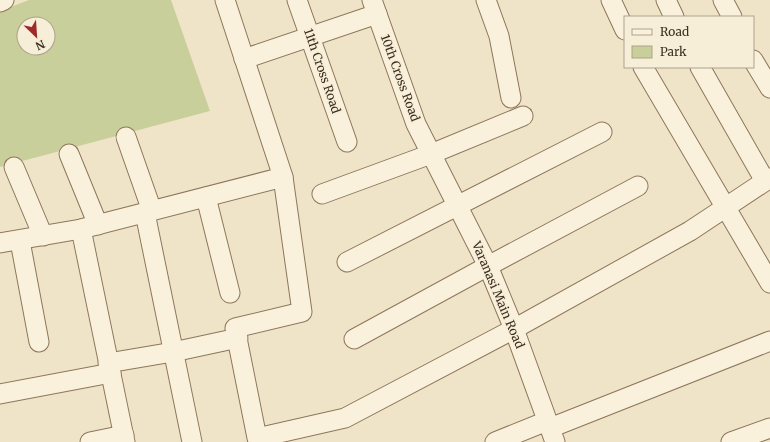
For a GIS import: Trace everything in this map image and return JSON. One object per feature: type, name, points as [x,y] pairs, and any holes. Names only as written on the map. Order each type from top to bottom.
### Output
[{"type":"street","points":[[0,2],[4,0]]},
{"type":"street","points":[[225,0],[283,177],[302,312],[235,328],[258,440],[345,418],[514,328],[690,231],[768,179],[701,68]]},
{"type":"street","name":"11th Cross Road","points":[[297,0],[347,142]]},
{"type":"street","points":[[486,0],[499,36],[511,98]]},
{"type":"street","points":[[611,0],[624,28]]},
{"type":"street","points":[[666,0],[674,16]]},
{"type":"street","points":[[723,0],[731,16]]},
{"type":"street","points":[[244,59],[310,37],[374,7]]},
{"type":"street","name":"10th Cross Road","points":[[374,7],[416,124],[431,154]]},
{"type":"street","points":[[754,62],[770,88]]},
{"type":"street","points":[[644,68],[770,283]]},
{"type":"street","points":[[322,194],[431,154],[523,116]]},
{"type":"street","points":[[347,262],[602,132]]},
{"type":"street","points":[[126,137],[148,212],[173,352],[192,442]]},
{"type":"street","points":[[69,154],[89,227],[109,368],[125,439],[90,442]]},
{"type":"street","name":"Varanasi Main Road","points":[[431,154],[488,266],[514,328],[550,430]]},
{"type":"street","points":[[14,167],[43,236]]},
{"type":"street","points":[[0,244],[89,227],[283,177]]},
{"type":"street","points":[[354,339],[638,186]]},
{"type":"street","points":[[206,197],[230,293]]},
{"type":"street","points":[[20,241],[39,342]]},
{"type":"street","points":[[0,394],[173,352],[238,338]]},
{"type":"street","points":[[495,442],[550,430],[770,341]]},
{"type":"street","points":[[731,442],[770,428]]},
{"type":"green space","points":[[29,0],[171,0],[210,111],[0,167],[0,11]]}]
